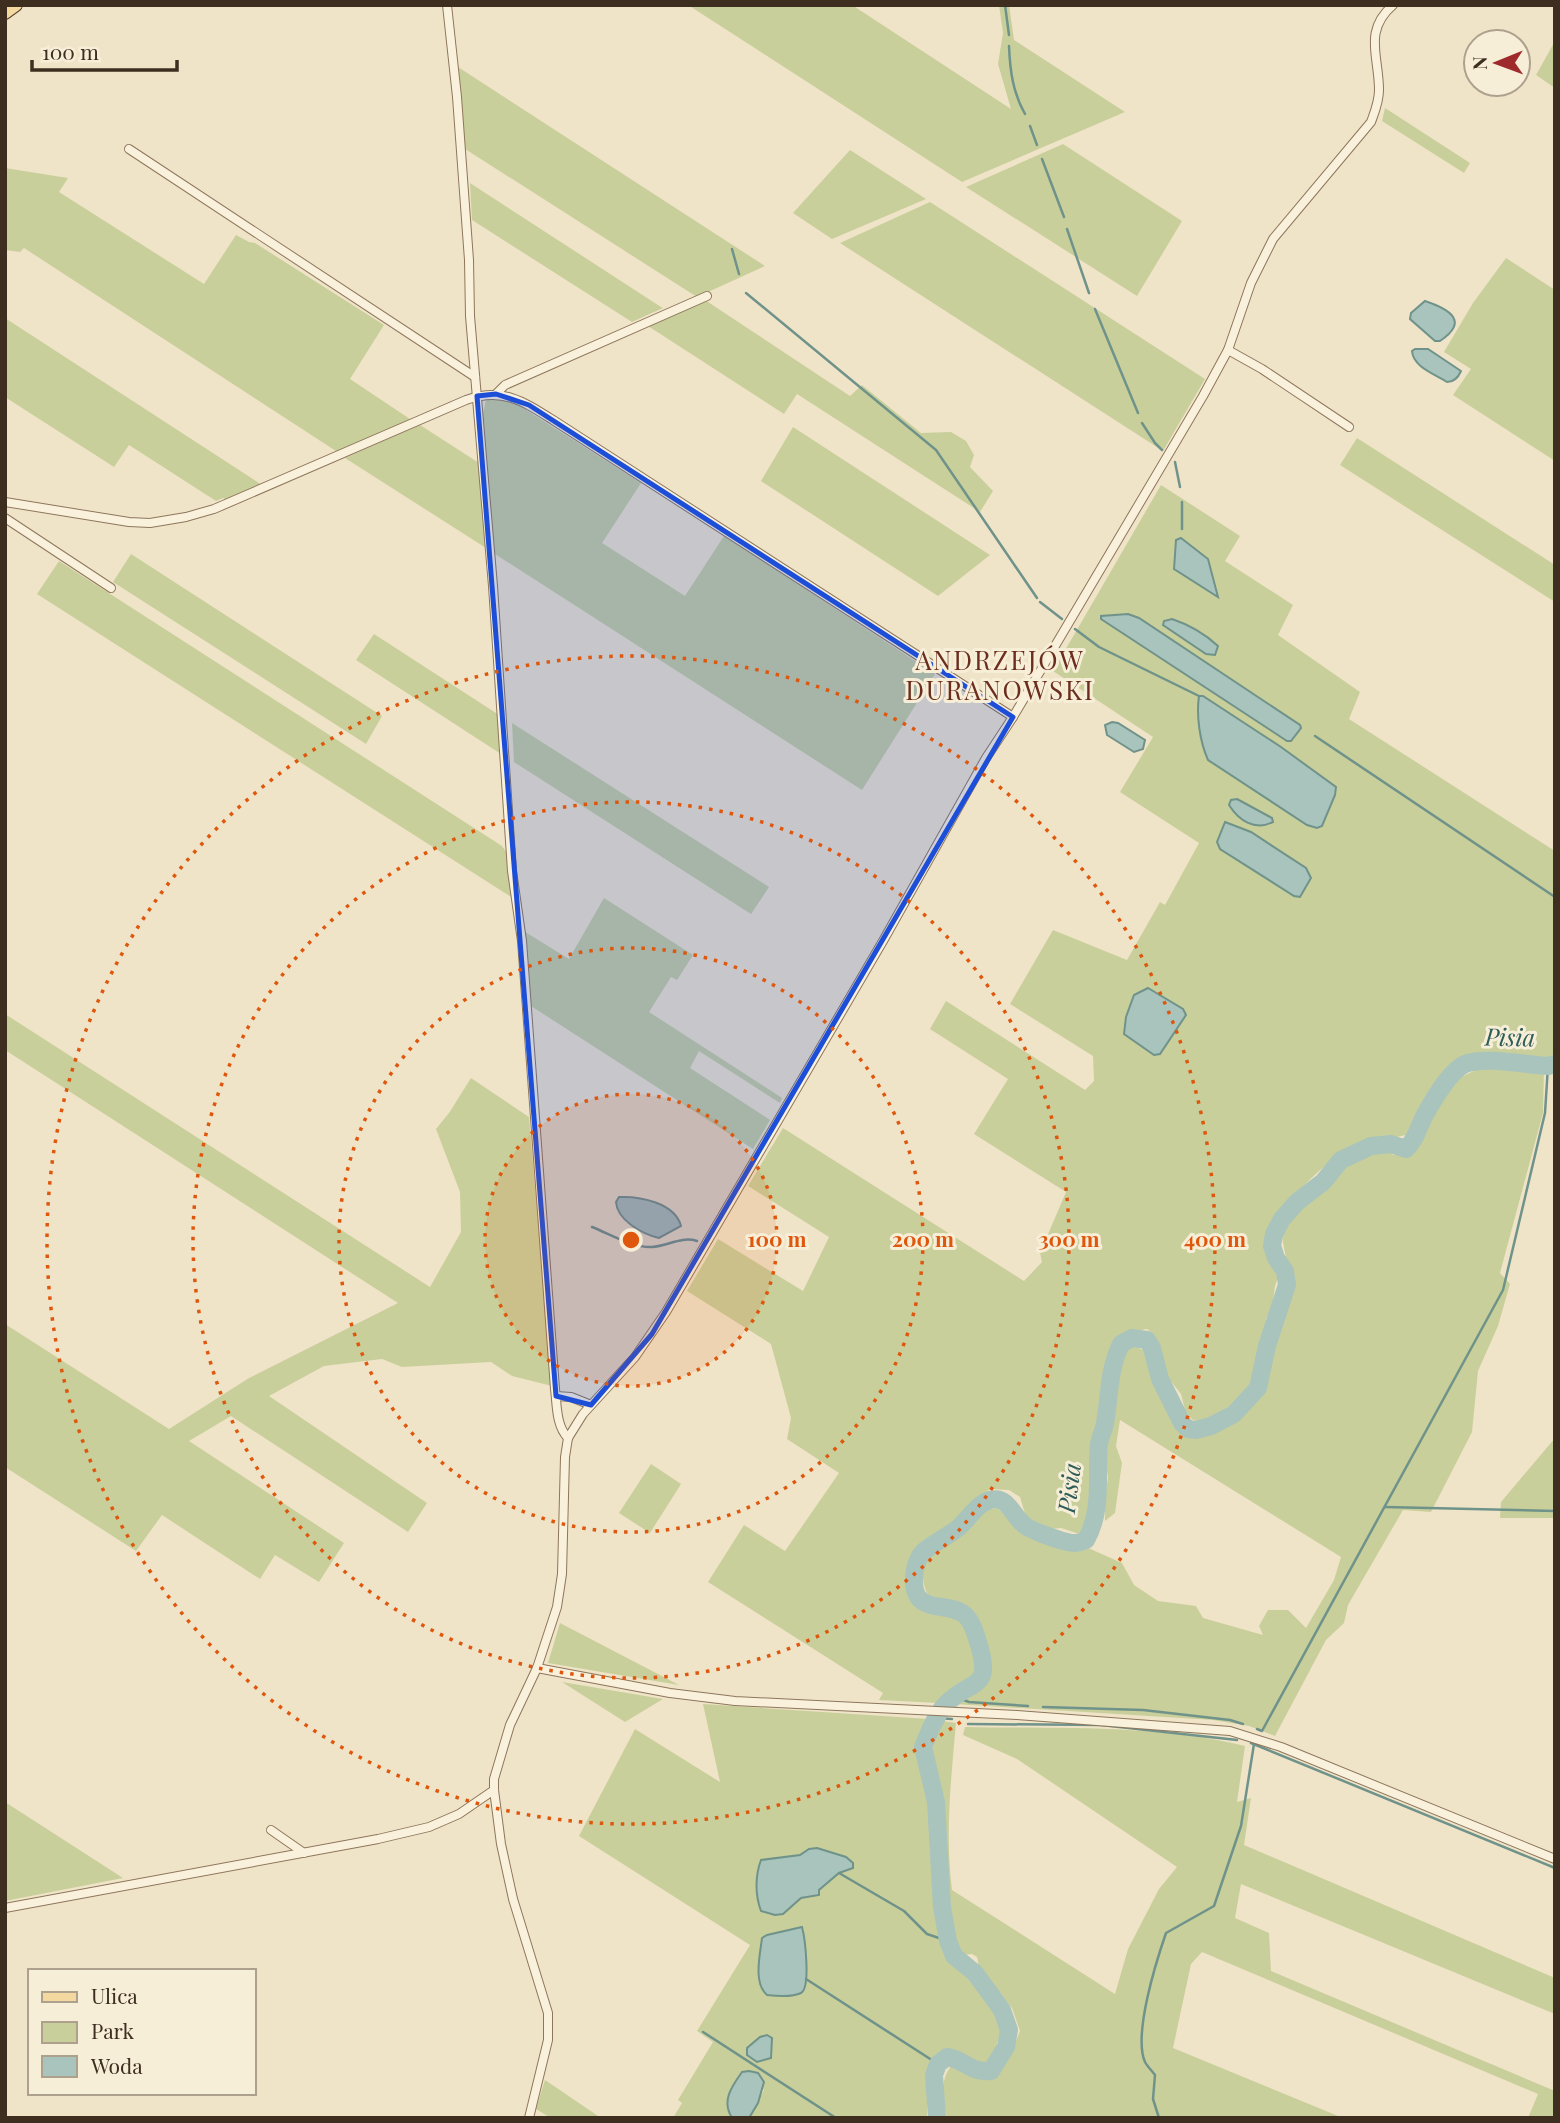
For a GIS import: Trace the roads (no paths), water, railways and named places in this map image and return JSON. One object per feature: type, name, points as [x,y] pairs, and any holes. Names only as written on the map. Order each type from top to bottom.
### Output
[{"type":"main road","points":[[5,13],[16,5]]},
{"type":"street","points":[[447,5],[457,97],[475,377],[504,724],[512,871],[522,941],[555,1396],[559,1422],[568,1438]]},
{"type":"street","points":[[529,2118],[545,2053],[548,2013],[513,1899],[501,1844],[494,1790],[502,1748],[510,1725],[537,1668],[553,1623],[561,1582],[568,1438],[591,1405],[635,1357],[666,1312],[890,930],[986,758],[1163,465],[1228,350],[1251,283],[1273,239],[1371,122],[1379,93],[1374,36],[1382,16],[1393,5]]},
{"type":"street","points":[[129,149],[475,377]]},
{"type":"street","points":[[496,394],[505,385],[707,296]]},
{"type":"street","points":[[1228,350],[1262,369],[1349,427]]},
{"type":"street","points":[[5,502],[129,522],[150,523],[186,517],[214,509],[477,396],[496,394],[518,400],[553,420],[1013,717]]},
{"type":"street","points":[[5,517],[111,588]]},
{"type":"street","points":[[555,1396],[571,1397],[591,1405]]},
{"type":"street","points":[[537,1668],[703,1697],[1197,1727],[1246,1734],[1555,1859]]},
{"type":"street","points":[[5,1908],[429,1827],[459,1814],[494,1790]]},
{"type":"street","points":[[271,1830],[304,1853]]},
{"type":"water","points":[[1425,301],[1453,316],[1454,327],[1440,341],[1435,341],[1410,319],[1411,313]]},
{"type":"water","points":[[1428,349],[1461,371],[1457,378],[1447,382],[1425,370],[1413,357],[1412,351]]},
{"type":"water","points":[[1181,538],[1208,559],[1218,597],[1174,569],[1176,540]]},
{"type":"water","points":[[1128,614],[1139,618],[1301,728],[1291,741],[1287,741],[1101,619],[1101,616]]},
{"type":"water","points":[[1172,619],[1213,641],[1218,646],[1215,655],[1206,654],[1163,625],[1164,621]]},
{"type":"water","points":[[1199,696],[1203,696],[1281,747],[1336,787],[1322,826],[1317,828],[1307,825],[1208,760],[1199,729]]},
{"type":"water","points":[[1112,722],[1145,740],[1143,749],[1134,752],[1107,735],[1105,725]]},
{"type":"water","points":[[1237,799],[1272,818],[1273,822],[1254,825],[1243,820],[1229,805],[1231,800]]},
{"type":"water","points":[[1225,822],[1251,832],[1306,868],[1311,878],[1300,897],[1294,896],[1220,849],[1217,842]]},
{"type":"water","points":[[1148,988],[1183,1009],[1186,1015],[1160,1054],[1154,1055],[1124,1034],[1126,1017],[1134,995]]},
{"type":"water","points":[[619,1197],[656,1202],[672,1212],[681,1226],[659,1238],[645,1233],[621,1215],[616,1202]]},
{"type":"water","points":[[817,1848],[846,1857],[853,1863],[853,1868],[839,1873],[819,1890],[819,1895],[801,1898],[783,1914],[761,1911],[756,1885],[761,1860],[800,1855],[809,1849]]},
{"type":"water","points":[[802,1927],[806,1962],[804,1989],[794,1995],[767,1995],[759,1976],[762,1938]]},
{"type":"water","points":[[767,2035],[772,2038],[771,2058],[757,2062],[747,2055],[747,2048],[760,2037]]},
{"type":"water","points":[[742,2072],[758,2073],[764,2082],[758,2103],[749,2118],[732,2118],[728,2106],[729,2094]]},
{"type":"waterway","points":[[1005,5],[1009,35]]},
{"type":"waterway","points":[[1009,46],[1013,82],[1025,114]]},
{"type":"waterway","points":[[1030,126],[1037,145]]},
{"type":"waterway","points":[[1042,159],[1064,217]]},
{"type":"waterway","points":[[1067,229],[1089,293]]},
{"type":"waterway","points":[[732,249],[739,274]]},
{"type":"waterway","points":[[746,293],[936,450],[1037,598]]},
{"type":"waterway","points":[[1095,309],[1138,413]]},
{"type":"waterway","points":[[1142,423],[1162,450]]},
{"type":"waterway","points":[[1175,462],[1180,487]]},
{"type":"waterway","points":[[1182,502],[1182,529]]},
{"type":"waterway","points":[[1040,602],[1062,619]]},
{"type":"waterway","points":[[1075,629],[1099,647],[1199,696]]},
{"type":"waterway","points":[[1315,736],[1555,897]]},
{"type":"waterway","name":"Pisia","points":[[937,2118],[934,2075],[938,2064],[947,2057],[978,2070],[991,2071],[1006,2047],[1009,2030],[1002,2010],[975,1973],[954,1956],[948,1941],[942,1907],[936,1802],[923,1747],[935,1719],[945,1705],[981,1678],[983,1660],[971,1622],[966,1616],[961,1612],[928,1604],[918,1597],[914,1576],[920,1556],[958,1528],[980,1505],[996,1499],[1009,1506],[1022,1523],[1032,1529],[1071,1543],[1086,1540],[1095,1517],[1099,1444],[1105,1423],[1112,1373],[1121,1344],[1132,1338],[1147,1340],[1152,1348],[1160,1379],[1182,1423],[1188,1429],[1211,1426],[1234,1414],[1258,1388],[1267,1346],[1287,1285],[1285,1271],[1272,1246],[1274,1234],[1282,1219],[1297,1202],[1323,1182],[1341,1160],[1371,1146],[1391,1144],[1406,1149],[1443,1085],[1459,1067],[1483,1061],[1548,1066],[1555,1064]]},
{"type":"waterway","points":[[1257,1729],[1262,1731],[1503,1290],[1545,1113],[1548,1066]]},
{"type":"waterway","points":[[592,1227],[645,1247],[680,1240],[697,1241]]},
{"type":"waterway","points":[[1385,1507],[1555,1511]]},
{"type":"waterway","points":[[954,1696],[969,1702],[1028,1706]]},
{"type":"waterway","points":[[1043,1707],[1143,1710],[1230,1720],[1243,1724]]},
{"type":"waterway","points":[[937,1718],[952,1719]]},
{"type":"waterway","points":[[968,1724],[1101,1725],[1237,1740]]},
{"type":"waterway","points":[[1251,1743],[1555,1868]]},
{"type":"waterway","points":[[1159,2118],[1153,2099],[1155,2075],[1145,2062],[1142,2050],[1144,2017],[1152,1979],[1166,1933],[1214,1906],[1241,1826],[1254,1744]]},
{"type":"waterway","points":[[839,1873],[904,1911],[927,1934],[948,1941]]},
{"type":"waterway","points":[[806,1979],[938,2064]]},
{"type":"waterway","points":[[703,2032],[836,2118]]},
{"type":"district","name":"ANDRZEJÓW DURANOWSKI","points":[[1000,676]]}]
